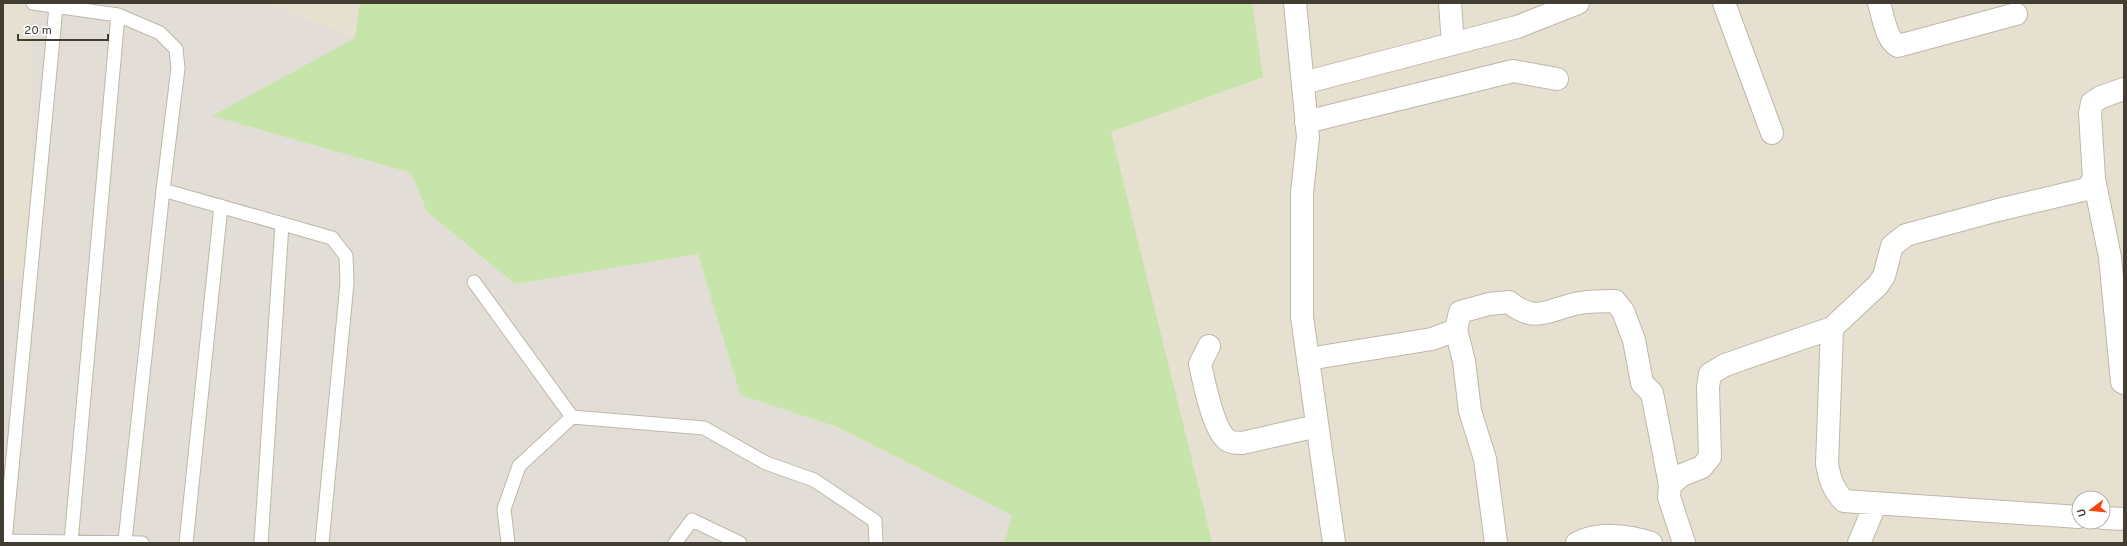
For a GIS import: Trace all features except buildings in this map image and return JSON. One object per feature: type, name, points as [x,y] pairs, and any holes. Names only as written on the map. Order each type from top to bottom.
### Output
[{"type":"street","points":[[1295,3],[1308,137],[1302,193],[1302,317],[1316,426],[1334,543]]},
{"type":"street","points":[[1450,3],[1454,44]]},
{"type":"street","points":[[1303,84],[1517,27],[1578,3]]},
{"type":"street","points":[[1724,3],[1772,133]]},
{"type":"street","points":[[1879,3],[1893,43],[1898,46],[2016,14]]},
{"type":"street","points":[[1306,122],[1513,71],[1557,79]]},
{"type":"street","points":[[2124,89],[2101,97],[2092,103],[2090,113],[2094,179],[2110,258],[2122,382],[2124,383]]},
{"type":"street","points":[[1670,485],[1682,475],[1702,467],[1710,457],[1708,387],[1710,374],[1725,365],[1832,328],[1878,285],[1884,276],[1892,246],[1906,235],[1998,210],[2087,189],[2094,179]]},
{"type":"street","points":[[1496,543],[1485,459],[1470,411],[1464,361],[1456,330],[1460,312],[1489,304],[1509,302],[1521,312],[1543,314],[1579,303],[1615,300],[1623,311],[1634,340],[1642,384],[1652,393],[1670,485],[1670,497],[1684,543]]},
{"type":"street","points":[[1832,328],[1827,464],[1830,481],[1835,491],[1844,501],[2071,516]]},
{"type":"street","points":[[1308,359],[1432,339],[1456,330]]},
{"type":"street","points":[[1210,346],[1200,364],[1218,426],[1226,439],[1233,442],[1242,443],[1316,426]]},
{"type":"street","points":[[1859,543],[1876,503]]},
{"type":"street","points":[[2111,518],[2124,519]]},
{"type":"street","points":[[1577,543],[1590,537],[1616,536],[1651,543]]},
{"type":"lane","points":[[33,3],[118,15],[160,34],[176,49],[178,68],[162,190],[125,541]]},
{"type":"lane","points":[[56,7],[4,541],[125,541],[142,543]]},
{"type":"lane","points":[[71,542],[118,15]]},
{"type":"lane","points":[[162,190],[332,238],[346,256],[346,283],[322,543]]},
{"type":"lane","points":[[186,543],[221,206]]},
{"type":"lane","points":[[261,543],[282,224]]},
{"type":"lane","points":[[474,282],[572,417]]},
{"type":"lane","points":[[508,543],[504,509],[520,466],[572,417],[704,428],[766,463],[814,480],[826,488],[875,521],[876,543]]},
{"type":"lane","points":[[675,543],[692,520],[740,543]]},
{"type":"shaded area","points":[[3,3],[44,3],[30,272],[3,281]]},
{"type":"shaded area","points":[[44,3],[265,3],[355,38],[213,116],[411,173],[427,212],[515,284],[698,254],[740,395],[837,427],[1013,515],[1009,543],[3,543],[3,281],[30,272],[31,20]]},
{"type":"shaded area","points":[[265,3],[2124,3],[2124,543],[1009,543]]},
{"type":"green space","points":[[360,3],[1252,3],[1263,77],[1111,132],[1212,541],[1208,543],[1004,543],[1012,515],[837,427],[740,395],[698,254],[515,284],[427,212],[411,173],[212,116],[355,38]]}]
